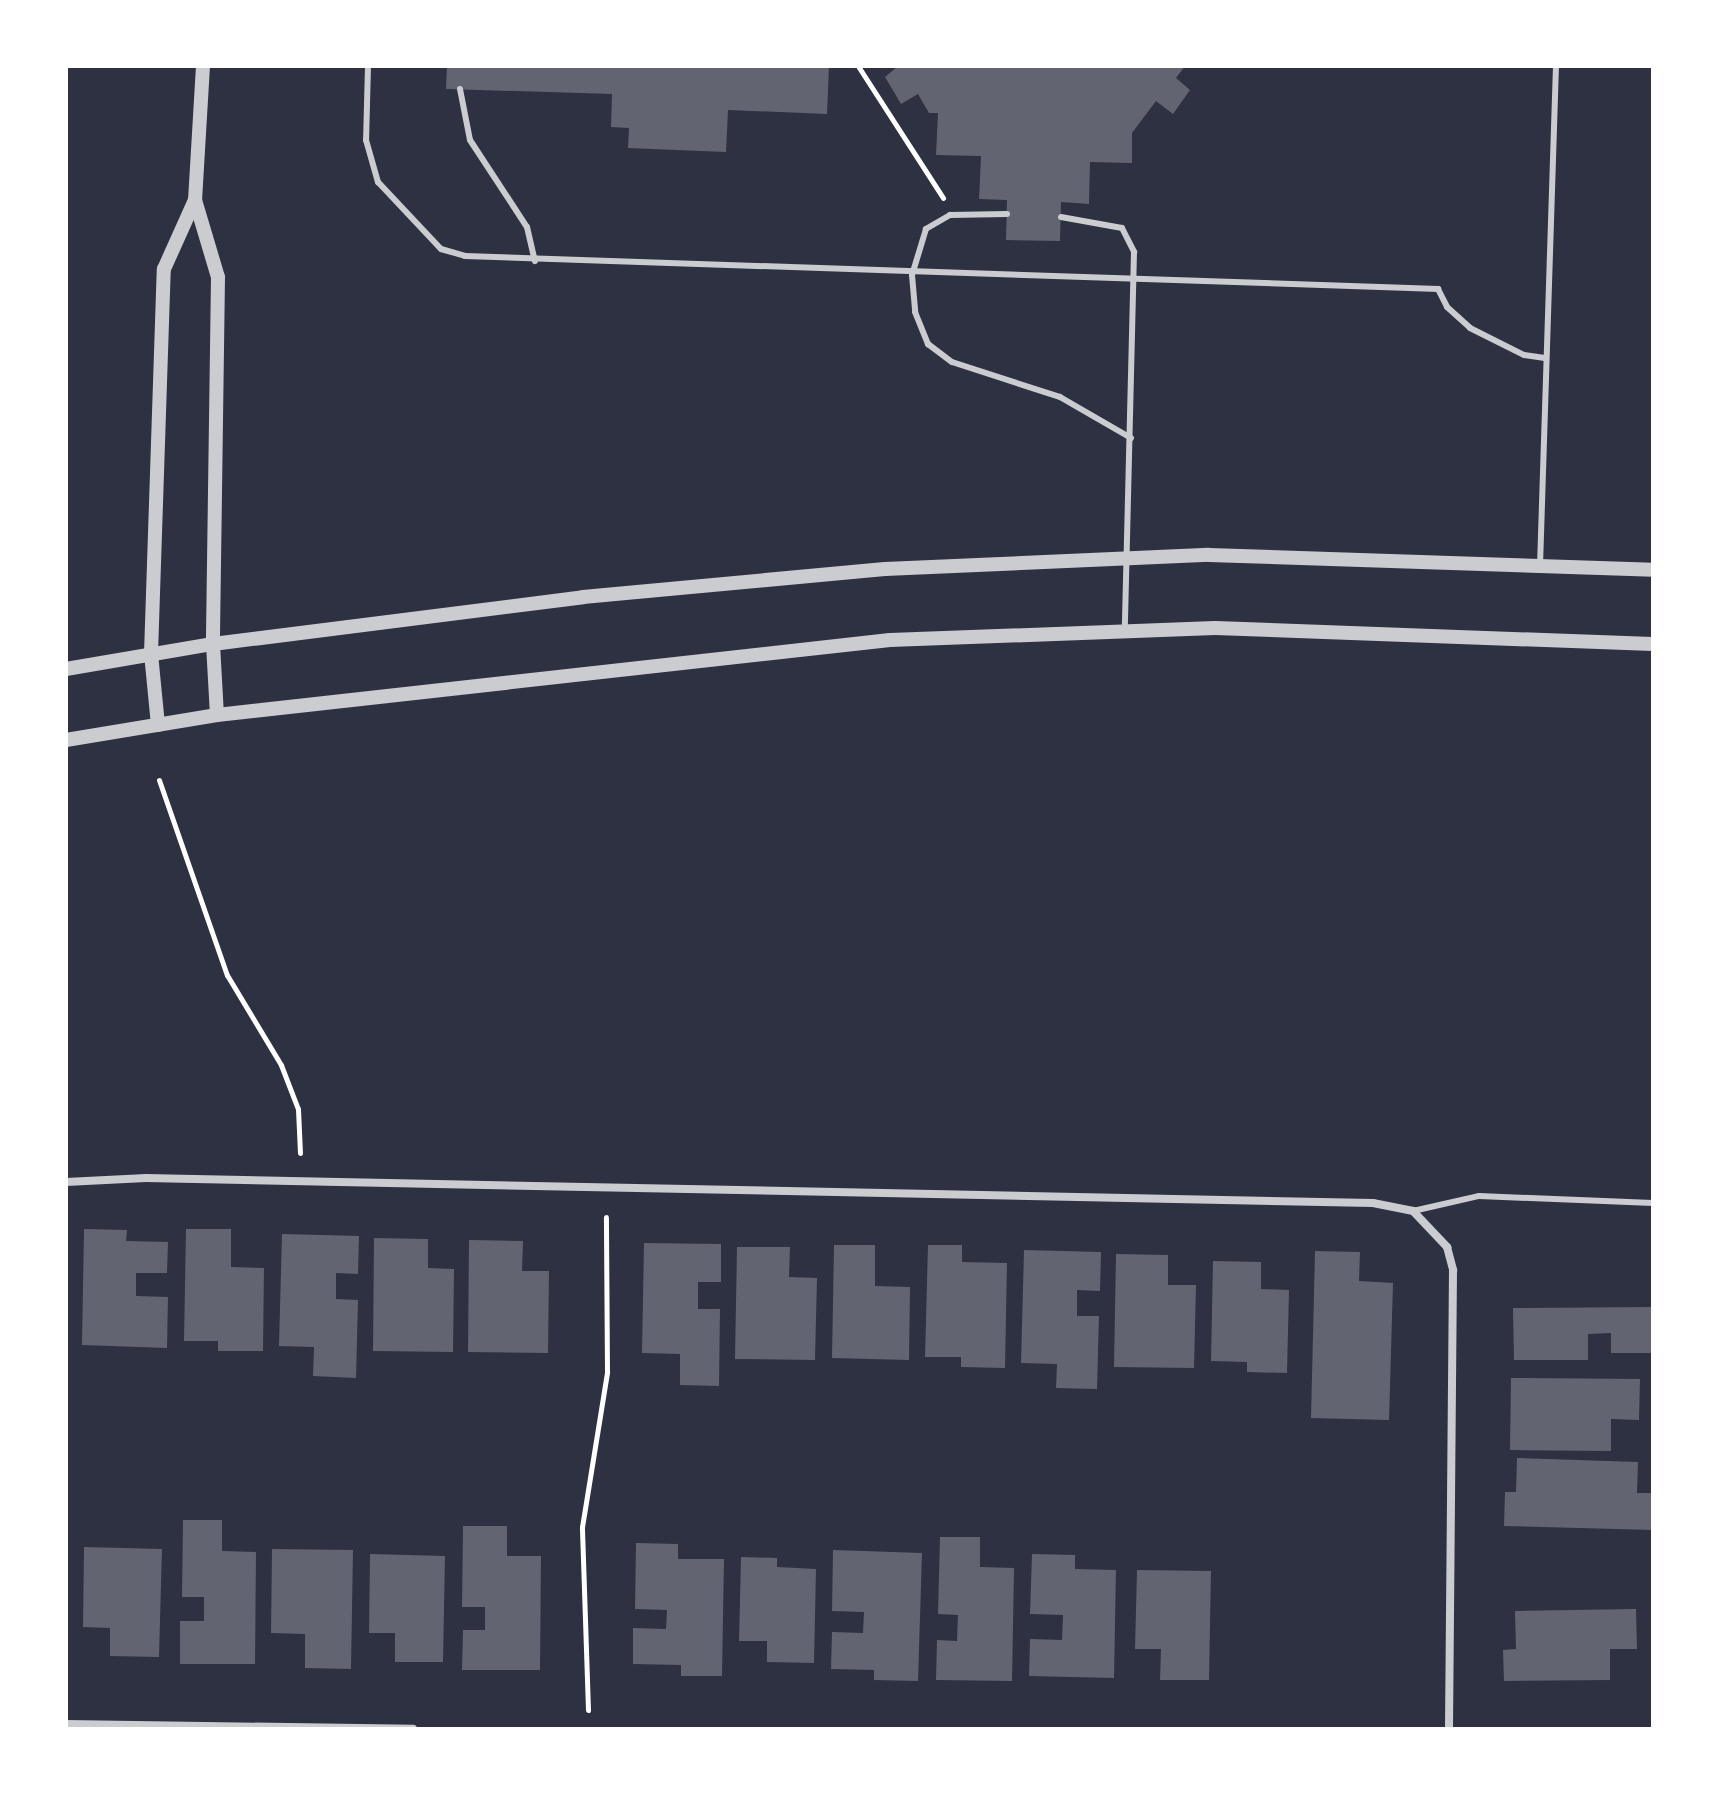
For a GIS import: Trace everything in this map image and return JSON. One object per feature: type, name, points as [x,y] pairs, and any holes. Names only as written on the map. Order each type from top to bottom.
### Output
[{"type":"street","points":[[203,66],[195,200],[218,277],[213,644],[217,715]]},
{"type":"street","points":[[158,725],[151,654],[164,269],[195,200]]},
{"type":"street","points":[[66,669],[213,644],[583,597],[885,569],[1209,555],[1653,570]]},
{"type":"street","points":[[66,740],[217,715],[874,642],[1215,628],[1653,644]]},
{"type":"street","points":[[66,1182],[146,1178],[1373,1203],[1413,1211],[1447,1247],[1453,1270],[1449,1729]]},
{"type":"street","points":[[66,1724],[413,1729]]},
{"type":"lane","points":[[368,66],[366,140],[378,182],[441,249],[535,261],[1134,282],[1438,289],[1447,307],[1470,328],[1524,355],[1545,358]]},
{"type":"lane","points":[[1540,566],[1556,66]]},
{"type":"lane","points":[[460,89],[470,140],[527,227],[535,261]]},
{"type":"lane","points":[[1007,214],[950,215],[936,220],[920,243],[912,275],[915,312],[928,344],[952,362],[1060,397],[1131,438]]},
{"type":"lane","points":[[1061,217],[1122,228],[1134,252],[1125,631]]},
{"type":"lane","points":[[1413,1211],[1479,1196],[1653,1203]]},
{"type":"path","points":[[858,66],[944,198]]},
{"type":"path","points":[[159,780],[227,975],[281,1065],[298,1109],[300,1153]]},
{"type":"path","points":[[588,1710],[582,1527],[607,1372],[606,1217]]},
{"type":"building","points":[[447,66],[829,66],[827,114],[728,110],[726,152],[628,148],[629,128],[611,127],[612,94],[446,89]]},
{"type":"building","points":[[898,66],[1185,66],[1176,78],[1190,90],[1173,114],[1156,101],[1132,133],[1132,163],[1090,162],[1089,204],[1061,202],[1060,241],[1006,240],[1007,200],[979,199],[981,156],[936,155],[938,113],[929,113],[918,94],[901,104],[885,77]]},
{"type":"building","points":[[84,1229],[127,1230],[126,1241],[168,1242],[167,1273],[136,1273],[136,1296],[168,1297],[167,1348],[82,1345]]},
{"type":"building","points":[[186,1229],[231,1229],[231,1267],[264,1268],[263,1351],[218,1351],[218,1341],[184,1341]]},
{"type":"building","points":[[282,1234],[359,1236],[358,1274],[336,1273],[336,1299],[358,1300],[356,1378],[313,1376],[314,1347],[279,1346]]},
{"type":"building","points":[[374,1238],[428,1239],[428,1268],[454,1269],[453,1352],[373,1351]]},
{"type":"building","points":[[469,1240],[523,1241],[522,1271],[549,1271],[548,1353],[468,1352]]},
{"type":"building","points":[[644,1243],[721,1244],[721,1282],[698,1282],[698,1309],[720,1309],[719,1386],[680,1385],[680,1354],[642,1353]]},
{"type":"building","points":[[834,1245],[875,1245],[875,1286],[910,1287],[909,1360],[832,1358]]},
{"type":"building","points":[[928,1245],[962,1245],[962,1262],[1007,1263],[1005,1368],[961,1367],[961,1357],[925,1357]]},
{"type":"building","points":[[737,1247],[790,1247],[789,1277],[817,1278],[815,1360],[735,1359]]},
{"type":"building","points":[[1024,1250],[1101,1252],[1100,1291],[1077,1290],[1077,1316],[1099,1316],[1097,1389],[1056,1388],[1057,1364],[1021,1363]]},
{"type":"building","points":[[1315,1251],[1360,1252],[1359,1281],[1393,1283],[1389,1420],[1311,1418]]},
{"type":"building","points":[[1116,1254],[1168,1255],[1168,1285],[1196,1285],[1194,1368],[1114,1367]]},
{"type":"building","points":[[1213,1261],[1261,1262],[1261,1289],[1289,1290],[1287,1373],[1247,1372],[1247,1362],[1211,1361]]},
{"type":"building","points":[[1653,1307],[1653,1353],[1611,1353],[1611,1333],[1588,1334],[1588,1360],[1514,1360],[1513,1308]]},
{"type":"building","points":[[1511,1378],[1640,1379],[1639,1420],[1611,1419],[1611,1451],[1510,1450]]},
{"type":"building","points":[[1517,1458],[1638,1462],[1637,1493],[1653,1493],[1653,1530],[1504,1526],[1505,1492],[1516,1492]]},
{"type":"building","points":[[183,1520],[222,1520],[222,1551],[256,1552],[255,1664],[180,1664],[180,1621],[204,1621],[204,1597],[182,1597]]},
{"type":"building","points":[[463,1526],[507,1526],[507,1556],[541,1556],[540,1670],[462,1670],[463,1630],[485,1630],[485,1607],[462,1607]]},
{"type":"building","points":[[940,1537],[980,1537],[980,1567],[1014,1568],[1012,1681],[936,1680],[937,1640],[957,1641],[958,1615],[938,1614]]},
{"type":"building","points":[[636,1543],[678,1544],[678,1559],[724,1559],[722,1676],[681,1676],[681,1665],[633,1664],[633,1628],[666,1629],[667,1610],[635,1609]]},
{"type":"building","points":[[84,1547],[162,1549],[159,1657],[110,1656],[110,1628],[83,1627]]},
{"type":"building","points":[[272,1549],[353,1550],[351,1669],[305,1668],[305,1634],[271,1633]]},
{"type":"building","points":[[833,1550],[922,1553],[918,1681],[874,1680],[874,1670],[831,1669],[832,1632],[863,1633],[864,1612],[832,1611]]},
{"type":"building","points":[[370,1554],[445,1556],[443,1662],[395,1662],[395,1633],[369,1633]]},
{"type":"building","points":[[1032,1554],[1075,1555],[1075,1569],[1116,1570],[1114,1678],[1029,1676],[1030,1639],[1062,1640],[1063,1615],[1030,1614]]},
{"type":"building","points":[[741,1557],[777,1558],[777,1567],[816,1569],[814,1663],[767,1662],[767,1641],[739,1641]]},
{"type":"building","points":[[1137,1570],[1211,1571],[1209,1680],[1160,1680],[1161,1649],[1135,1649]]},
{"type":"building","points":[[1636,1609],[1637,1649],[1610,1649],[1610,1680],[1504,1681],[1503,1650],[1516,1649],[1515,1611]]}]
